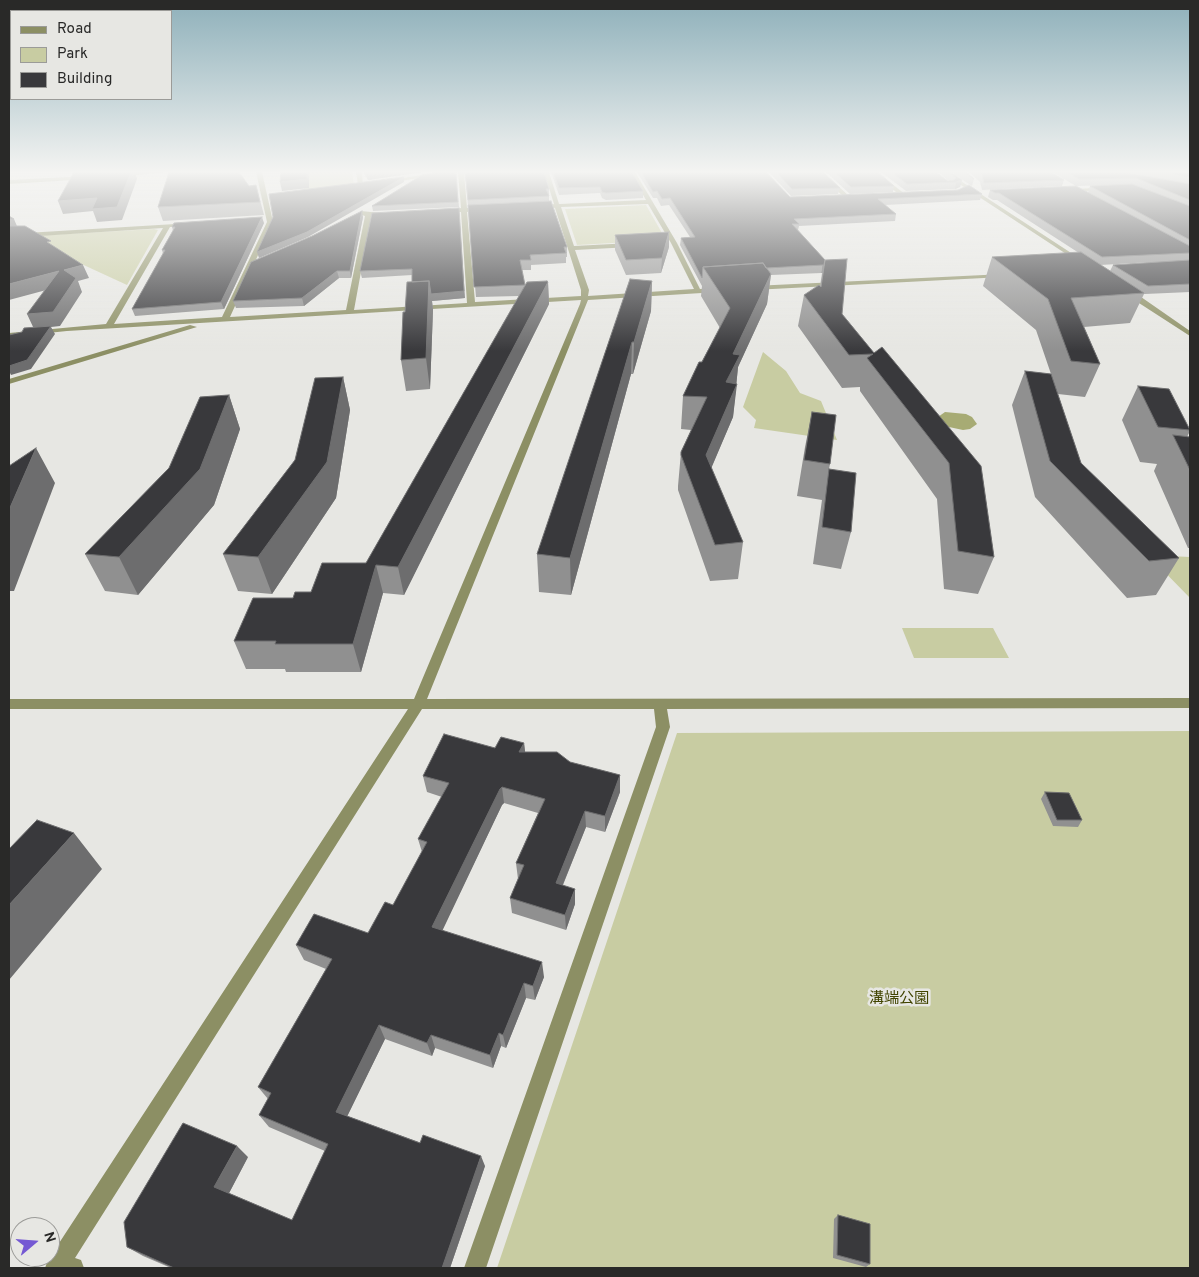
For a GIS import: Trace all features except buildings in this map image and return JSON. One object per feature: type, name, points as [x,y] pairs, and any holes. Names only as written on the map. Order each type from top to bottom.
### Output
[{"type":"street","points":[[9,236],[73,232]]},
{"type":"street","points":[[109,326],[164,232]]},
{"type":"street","points":[[9,382],[189,328],[224,320],[230,311],[265,232]]},
{"type":"street","points":[[350,312],[363,232]]},
{"type":"street","points":[[466,232],[471,304]]},
{"type":"street","points":[[63,1266],[418,704],[585,298],[585,290],[566,232]]},
{"type":"street","points":[[667,232],[698,291]]},
{"type":"street","points":[[1035,232],[1085,264]]},
{"type":"street","points":[[665,244],[674,243]]},
{"type":"street","points":[[572,248],[637,245]]},
{"type":"street","points":[[248,268],[257,264]]},
{"type":"street","points":[[742,288],[1014,274]]},
{"type":"street","points":[[1117,286],[1190,334]]},
{"type":"street","points":[[9,335],[109,326],[724,290]]},
{"type":"street","points":[[9,704],[1190,704]]},
{"type":"street","points":[[475,1268],[662,727],[660,704]]},
{"type":"green space","points":[[108,232],[157,232],[127,285],[36,243],[30,236]]},
{"type":"green space","points":[[573,232],[661,232],[666,240],[577,245]]},
{"type":"green space","points":[[763,352],[786,371],[800,393],[821,401],[837,440],[754,428],[756,420],[743,407]]},
{"type":"green space","points":[[1148,555],[1190,557],[1190,598]]},
{"type":"green space","points":[[902,628],[993,628],[1009,658],[914,658]]},
{"type":"green space","name":"溝端公園","points":[[1190,731],[1190,1268],[497,1268],[677,733]]},
{"type":"shaded area","points":[[945,412],[966,414],[972,417],[977,424],[970,429],[963,430],[949,427],[938,417]]}]
